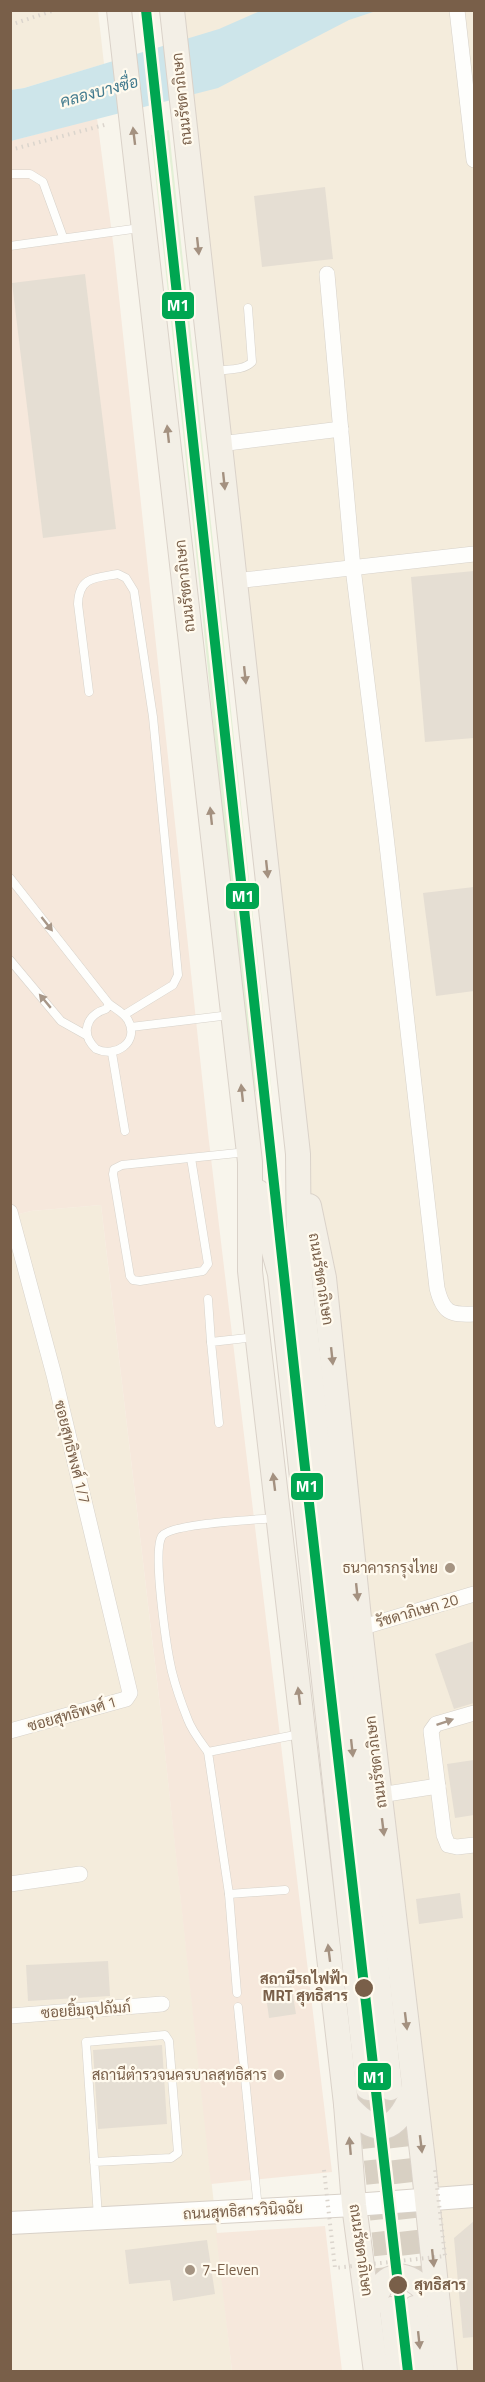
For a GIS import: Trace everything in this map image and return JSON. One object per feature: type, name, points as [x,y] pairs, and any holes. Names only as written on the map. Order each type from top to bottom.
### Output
[{"type":"main road","name":"ถนนรัชดาภิเษก","points":[[118,10],[141,194],[249,1157],[250,1271],[346,2104],[354,2205],[404,2308],[445,2372]]},
{"type":"main road","name":"ถนนรัชดาภิเษก","points":[[172,10],[298,1154],[324,1278],[360,1628],[427,2200],[404,2308],[399,2372]]},
{"type":"main road","name":"ถนนรัชดาภิเษก","points":[[249,1157],[280,1274],[379,2088],[299,1272],[298,1154]]},
{"type":"main road","points":[[346,2104],[365,2122],[378,2127],[389,2125],[398,2121],[406,2110],[414,2089]]},
{"type":"main road","name":"ถนนสุทธิสารวินิจฉัย","points":[[10,2223],[354,2205],[474,2196]]},
{"type":"main road","name":"ถนนรัชดาภิเษก","points":[[376,2372],[404,2308]]},
{"type":"main road","name":"ถนนรัชดาภิเษก","points":[[404,2308],[422,2372]]},
{"type":"street","points":[[458,10],[474,160]]},
{"type":"street","points":[[327,274],[353,568],[437,1288],[441,1303],[448,1312],[460,1315],[474,1314]]},
{"type":"street","points":[[220,444],[341,429]]},
{"type":"street","points":[[235,581],[474,554]]},
{"type":"street","name":"ซอยสุทธิพงศ์ 1/7","points":[[10,1212],[57,1387],[130,1692]]},
{"type":"street","name":"รัชดาภิเษก 20","points":[[360,1628],[474,1594]]},
{"type":"street","name":"ซอยสุทธิพงศ์ 1","points":[[10,1731],[126,1699],[130,1692]]},
{"type":"street","points":[[474,1713],[436,1724],[431,1731],[444,1835],[448,1845],[457,1847],[474,1845]]},
{"type":"street","points":[[380,1795],[438,1786]]},
{"type":"street","points":[[10,1884],[80,1874]]},
{"type":"street","name":"ซอยยิ้มอุปถัมภ์","points":[[10,2016],[162,2004]]},
{"type":"lane","points":[[10,174],[30,174],[44,182],[63,237]]},
{"type":"lane","points":[[10,246],[144,227]]},
{"type":"lane","points":[[212,371],[240,368],[252,362],[248,308]]},
{"type":"lane","points":[[89,692],[78,590],[92,579],[118,574],[126,578],[134,591],[138,614],[153,717],[178,975],[172,985],[124,1015]]},
{"type":"lane","points":[[10,878],[109,1004],[124,1015],[131,1027],[129,1041],[119,1051],[112,1053],[96,1049],[86,1035],[61,1021],[10,960]]},
{"type":"lane","points":[[86,1035],[90,1018],[97,1011],[106,1009],[109,1004]]},
{"type":"lane","points":[[131,1027],[233,1015]]},
{"type":"lane","points":[[112,1053],[125,1131]]},
{"type":"lane","points":[[191,1158],[208,1264],[203,1271],[140,1281],[133,1280],[130,1276],[114,1169],[122,1165],[191,1158],[249,1157]]},
{"type":"lane","points":[[208,1299],[219,1423]]},
{"type":"lane","points":[[211,1342],[257,1336]]},
{"type":"lane","points":[[237,1992],[229,1894],[208,1752],[189,1723],[172,1672],[160,1585],[159,1551],[162,1536],[168,1531],[192,1526],[278,1518]]},
{"type":"lane","points":[[208,1752],[303,1733]]},
{"type":"lane","points":[[229,1894],[285,1890]]},
{"type":"lane","points":[[238,2007],[258,2210]]},
{"type":"lane","points":[[94,2162],[171,2158],[178,2154],[170,2041],[165,2035],[86,2042],[94,2162],[98,2219]]},
{"type":"path","points":[[10,25],[55,10]]},
{"type":"path","points":[[10,150],[108,124]]},
{"type":"path","points":[[324,2170],[336,2268],[445,2256],[435,2169]]},
{"type":"shaded area","points":[[10,11],[98,11],[104,64],[11,90]]},
{"type":"shaded area","points":[[172,11],[474,11],[474,2371],[445,2371],[298,1154]]},
{"type":"shaded area","points":[[97,118],[114,250],[208,1133],[332,2172],[211,2184],[160,1706],[101,1205],[31,1211],[11,1216],[11,141]]},
{"type":"shaded area","points":[[101,1205],[160,1706],[232,2371],[11,2371],[10,1216],[31,1211]]},
{"type":"shaded area","points":[[325,2226],[342,2371],[232,2371],[216,2233]]},
{"type":"green space","points":[[169,130],[276,1145],[248,1072],[199,581],[151,135]]},
{"type":"water","name":"คลองบางซื่อ","points":[[260,11],[376,11],[349,20],[218,88],[11,141],[11,90],[219,29]]},
{"type":"building","points":[[325,187],[333,259],[262,267],[254,196]]},
{"type":"building","points":[[85,274],[116,529],[43,538],[12,283]]},
{"type":"building","points":[[474,571],[474,738],[425,742],[411,577]]},
{"type":"building","points":[[474,887],[474,991],[436,996],[423,893]]},
{"type":"building","points":[[474,1641],[474,1703],[454,1709],[435,1654]]},
{"type":"building","points":[[474,1760],[474,1815],[455,1818],[447,1764]]},
{"type":"building","points":[[460,1893],[463,1918],[419,1924],[416,1899]]},
{"type":"building","points":[[108,1961],[110,1996],[28,2001],[26,1965]]},
{"type":"building","name":"สถานีรถไฟฟ้า MRT สุทธิสาร","points":[[290,1977],[296,2014],[269,2018],[264,1981]]},
{"type":"building","points":[[162,2045],[167,2124],[98,2129],[93,2050]]},
{"type":"building","points":[[474,2221],[474,2337],[463,2338],[454,2238]]},
{"type":"building","name":"7-Eleven","points":[[207,2240],[215,2294],[173,2301],[170,2280],[129,2284],[125,2250]]},
{"type":"tunnel","points":[[368,2088],[392,2309]]},
{"type":"tunnel","points":[[390,2088],[414,2297]]},
{"type":"transit line","name":"M1","points":[[146,10],[304,1459],[408,2372]]},
{"type":"place","name":"ธนาคารกรุงไทย","points":[[450,1568]]},
{"type":"place","name":"สถานีรถไฟฟ้า MRT สุทธิสาร","points":[[364,1988]]},
{"type":"place","name":"สถานีตำรวจนครบาลสุทธิสาร","points":[[279,2075]]},
{"type":"place","name":"7-Eleven","points":[[190,2270]]},
{"type":"place","name":"สุทธิสาร","points":[[398,2285]]}]
